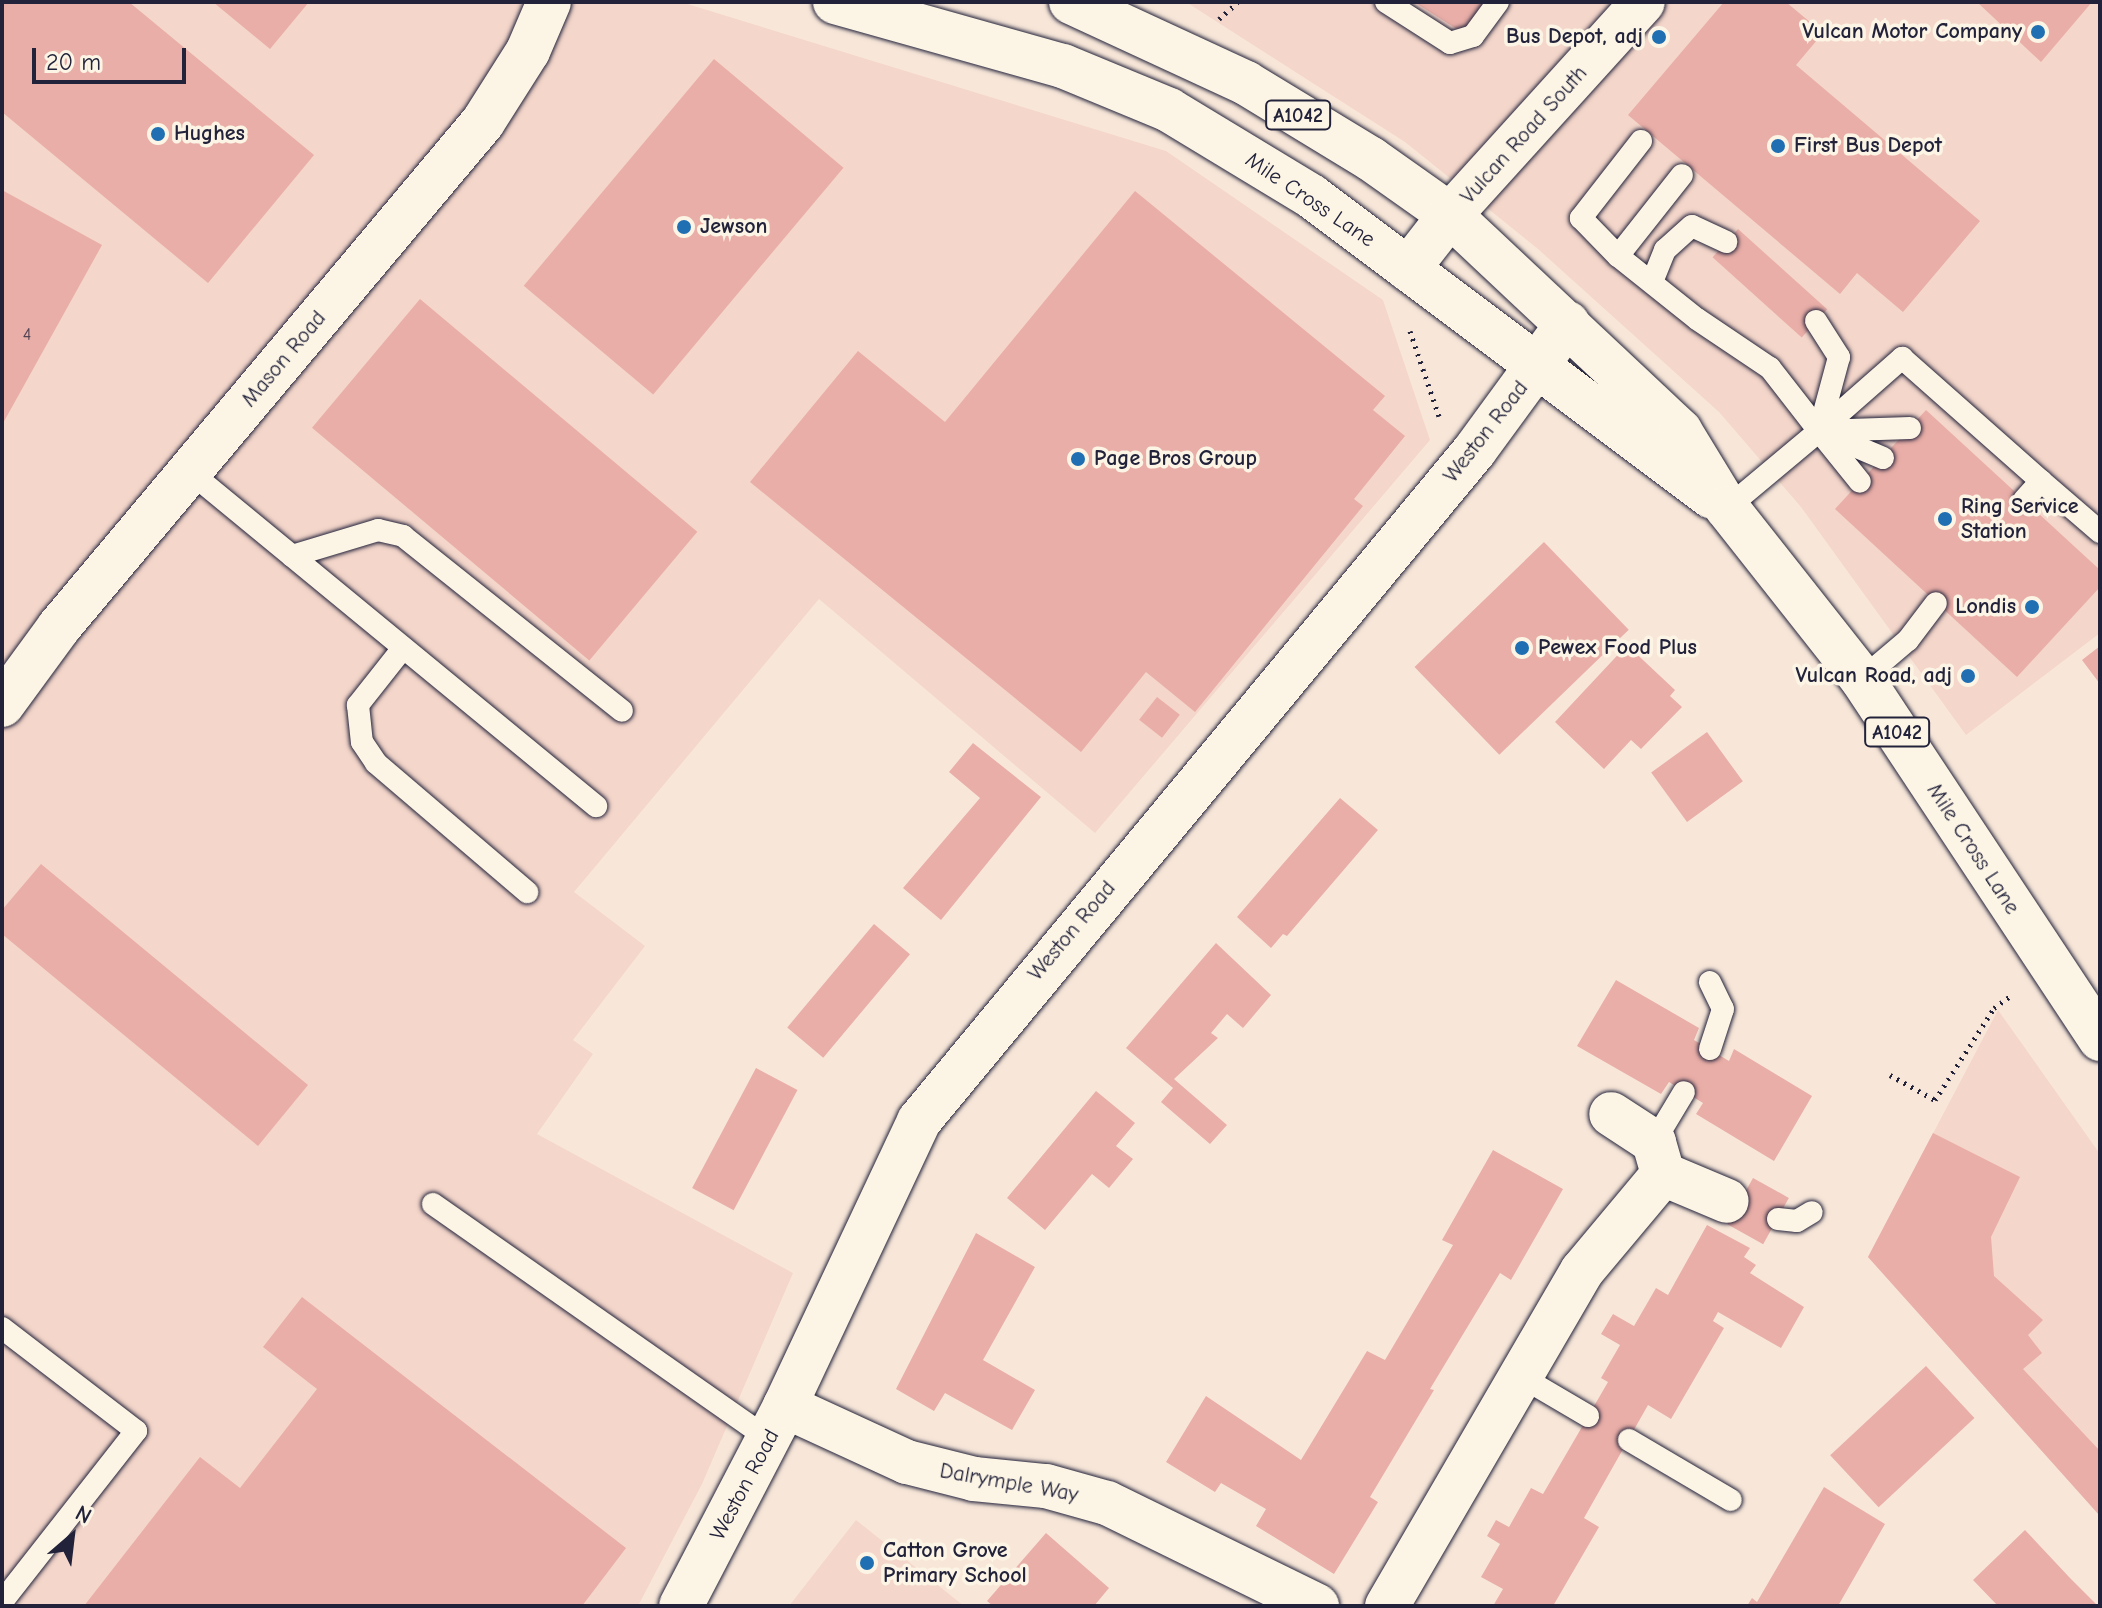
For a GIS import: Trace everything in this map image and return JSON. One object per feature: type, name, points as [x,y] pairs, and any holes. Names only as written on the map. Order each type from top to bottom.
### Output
[{"type":"main road","name":"Mason Road","points":[[2,705],[59,627],[483,122],[528,51],[549,2]]},
{"type":"main road","name":"Mile Cross Lane","points":[[835,2],[1063,66],[1169,110],[1311,196],[1727,508]]},
{"type":"main road","name":"Mile Cross Lane","points":[[1071,2],[1138,29],[1246,83],[1371,159],[1450,215],[1680,431],[1727,508],[1862,679],[2100,1039]]},
{"type":"main road","name":"Vulcan Road South","points":[[1408,269],[1450,215],[1643,2]]},
{"type":"main road","name":"Weston Road","points":[[681,1606],[777,1422],[919,1121],[1475,450],[1568,323]]},
{"type":"main road","points":[[1611,1114],[1658,1158],[1733,1203]]},
{"type":"main road","points":[[1387,1606],[1582,1271],[1658,1158]]},
{"type":"main road","name":"Dalrymple Way","points":[[777,1422],[974,1479],[1046,1486],[1107,1503],[1317,1606]]},
{"type":"lane","points":[[1386,2],[1450,43],[1473,36],[1498,2]]},
{"type":"lane","points":[[1641,141],[1581,218],[1618,256],[1770,368],[1860,482]]},
{"type":"lane","points":[[1618,256],[1682,175]]},
{"type":"lane","points":[[1652,282],[1665,250],[1692,226],[1727,242]]},
{"type":"lane","points":[[1816,321],[1839,357],[1819,431]]},
{"type":"lane","points":[[1727,508],[1902,358],[2100,532]]},
{"type":"lane","points":[[1819,431],[1910,428]]},
{"type":"lane","points":[[1819,431],[1883,458]]},
{"type":"lane","points":[[190,472],[596,806]]},
{"type":"lane","points":[[2024,500],[2041,481]]},
{"type":"lane","points":[[292,556],[378,530],[403,536],[622,711]]},
{"type":"lane","points":[[1862,679],[1908,640],[1936,603]]},
{"type":"lane","points":[[403,648],[358,705],[362,742],[376,763],[527,892]]},
{"type":"lane","points":[[1710,982],[1723,1009],[1710,1049]]},
{"type":"lane","points":[[1658,1158],[1684,1092]]},
{"type":"lane","points":[[433,1204],[777,1422]]},
{"type":"lane","points":[[1778,1219],[1797,1221],[1812,1212]]},
{"type":"lane","points":[[2,1328],[136,1431],[2,1602]]},
{"type":"lane","points":[[1520,1376],[1588,1416]]},
{"type":"lane","points":[[1629,1440],[1731,1500]]},
{"type":"path","points":[[1219,19],[1238,2]]},
{"type":"path","points":[[1408,269],[1395,288],[1443,428],[1475,450]]},
{"type":"path","points":[[1890,1075],[1935,1100],[1994,1008],[2052,968]]},
{"type":"shaded area","points":[[2,2],[681,2],[1166,151],[1383,300],[1430,440],[1095,833],[819,599],[574,892],[645,946],[573,1040],[593,1054],[537,1134],[793,1273],[702,1484],[638,1606],[2,1606]]},
{"type":"shaded area","points":[[1186,2],[2100,2],[2100,633],[1966,735],[1801,507],[1719,412],[1538,249],[1405,142]]},
{"type":"shaded area","points":[[1998,1010],[2100,1154],[2100,1516],[1868,1257]]},
{"type":"shaded area","name":"Catton Grove Primary School","points":[[856,1520],[964,1606],[789,1606]]},
{"type":"building","name":"Hughes","points":[[2,2],[129,2],[314,155],[208,283],[2,112]]},
{"type":"building","points":[[213,2],[309,2],[270,49]]},
{"type":"building","points":[[1414,2],[1484,2],[1463,33]]},
{"type":"building","name":"First Bus Depot","points":[[1724,2],[1786,2],[1823,33],[1796,65],[1980,221],[1903,312],[1857,273],[1840,294],[1628,115]]},
{"type":"building","name":"Vulcan Motor Company","points":[[1977,2],[2092,2],[2041,62]]},
{"type":"building","name":"Jewson","points":[[714,59],[843,168],[653,394],[524,286]]},
{"type":"building","points":[[2,190],[102,245],[2,425]]},
{"type":"building","name":"Page Bros Group","points":[[1135,191],[1385,396],[1373,410],[1405,436],[1354,499],[1363,506],[1195,712],[1146,672],[1081,752],[750,482],[858,351],[945,422]]},
{"type":"building","points":[[1738,229],[1827,309],[1802,338],[1713,257]]},
{"type":"building","points":[[420,299],[697,532],[589,660],[312,428]]},
{"type":"building","name":"Ring Service Station","points":[[1926,410],[2100,570],[2100,587],[2017,677],[1835,509]]},
{"type":"building","name":"Pewex Food Plus","points":[[1544,542],[1629,630],[1499,755],[1415,667]]},
{"type":"building","points":[[1627,645],[1675,690],[1670,696],[1682,707],[1641,749],[1631,740],[1604,769],[1555,722]]},
{"type":"building","points":[[2100,646],[2100,684],[2082,660]]},
{"type":"building","points":[[1157,697],[1180,715],[1162,738],[1139,720]]},
{"type":"building","points":[[1707,732],[1743,781],[1687,822],[1651,773]]},
{"type":"building","points":[[973,743],[1041,797],[941,920],[903,888],[980,798],[949,772]]},
{"type":"building","points":[[1340,798],[1378,830],[1287,936],[1283,934],[1271,948],[1237,917]]},
{"type":"building","points":[[41,864],[308,1085],[258,1146],[2,934],[2,910]]},
{"type":"building","points":[[874,924],[910,954],[823,1058],[787,1027]]},
{"type":"building","points":[[1216,943],[1271,995],[1243,1028],[1227,1014],[1211,1033],[1218,1038],[1174,1079],[1227,1125],[1210,1144],[1161,1102],[1173,1088],[1126,1048]]},
{"type":"building","points":[[1616,980],[1699,1028],[1694,1040],[1729,1061],[1734,1049],[1812,1096],[1774,1161],[1696,1114],[1703,1103],[1669,1082],[1661,1094],[1577,1046]]},
{"type":"building","points":[[756,1068],[797,1090],[734,1210],[692,1188]]},
{"type":"building","points":[[1096,1091],[1135,1123],[1116,1146],[1133,1159],[1109,1188],[1092,1174],[1045,1230],[1007,1198]]},
{"type":"building","points":[[1933,1133],[2020,1177],[1991,1237],[1994,1276],[2043,1320],[2028,1335],[2042,1353],[2023,1369],[2100,1451],[2100,1516],[1868,1257]]},
{"type":"building","points":[[1493,1150],[1563,1189],[1511,1280],[1500,1273],[1430,1389],[1434,1390],[1370,1497],[1378,1502],[1334,1574],[1256,1526],[1266,1509],[1221,1483],[1215,1492],[1166,1462],[1206,1396],[1301,1460],[1367,1351],[1385,1360],[1453,1245],[1442,1240]]},
{"type":"building","points":[[1753,1178],[1789,1198],[1763,1244],[1727,1224]]},
{"type":"building","points":[[1707,1225],[1750,1248],[1744,1257],[1756,1265],[1750,1273],[1804,1307],[1781,1348],[1718,1312],[1713,1321],[1724,1328],[1671,1419],[1648,1405],[1584,1518],[1599,1527],[1553,1606],[1493,1606],[1503,1589],[1481,1577],[1500,1544],[1487,1536],[1496,1520],[1509,1527],[1531,1488],[1543,1494],[1608,1382],[1601,1378],[1620,1345],[1601,1334],[1613,1314],[1634,1326],[1656,1288],[1668,1295]]},
{"type":"building","points":[[976,1233],[1035,1267],[983,1360],[1035,1390],[1012,1430],[945,1393],[934,1411],[896,1389]]},
{"type":"building","points":[[302,1297],[626,1548],[582,1606],[84,1606],[200,1457],[240,1488],[317,1389],[263,1347]]},
{"type":"building","points":[[1926,1366],[1974,1418],[1879,1507],[1830,1455]]},
{"type":"building","points":[[1824,1487],[1885,1524],[1838,1606],[1747,1606],[1752,1598],[1757,1602]]},
{"type":"building","points":[[2025,1530],[2098,1606],[1998,1606],[1973,1580]]},
{"type":"building","points":[[1046,1533],[1109,1588],[1094,1606],[993,1606],[987,1601]]},
{"type":"place","name":"Vulcan Motor Company","points":[[2038,32]]},
{"type":"place","name":"Bus Depot, adj","points":[[1659,37]]},
{"type":"place","name":"Hughes","points":[[158,134]]},
{"type":"place","name":"First Bus Depot","points":[[1778,146]]},
{"type":"place","name":"Jewson","points":[[684,227]]},
{"type":"place","name":"Page Bros Group","points":[[1078,459]]},
{"type":"place","name":"Ring Service Station","points":[[1945,519]]},
{"type":"place","name":"Londis","points":[[2032,607]]},
{"type":"place","name":"Pewex Food Plus","points":[[1522,648]]},
{"type":"place","name":"Vulcan Road, adj","points":[[1968,676]]},
{"type":"place","name":"Catton Grove Primary School","points":[[867,1563]]}]
